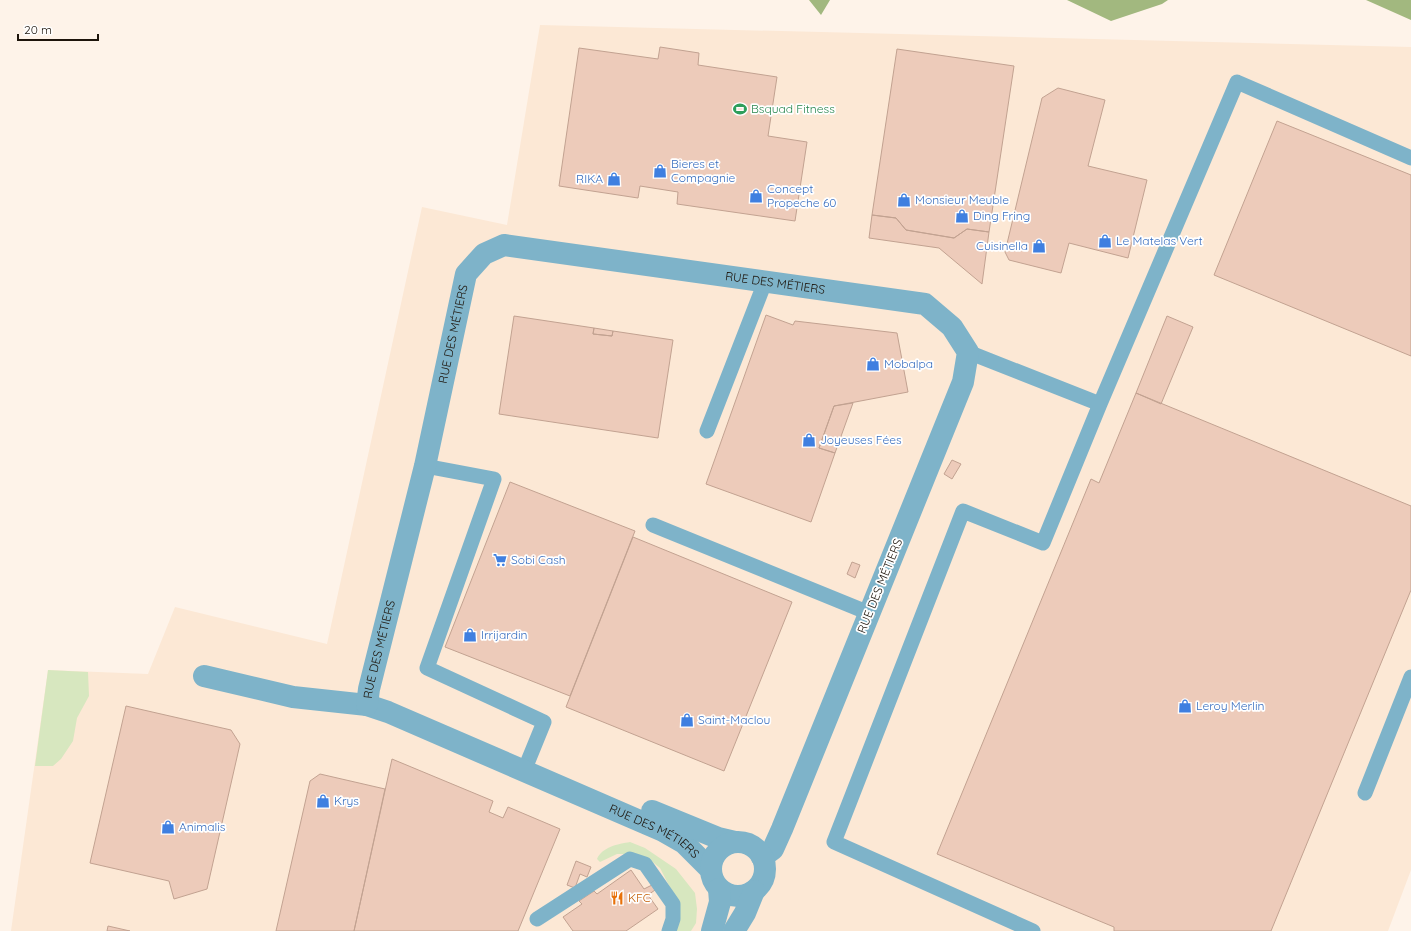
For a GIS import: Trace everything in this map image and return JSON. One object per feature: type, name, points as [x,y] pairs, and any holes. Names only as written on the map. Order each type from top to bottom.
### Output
[{"type":"street","name":"RUE DES MÉTIERS","points":[[367,705],[369,689],[425,466],[466,274],[484,254],[504,245],[925,304],[952,327],[968,352],[963,382],[782,829],[772,849],[762,857]]},
{"type":"street","name":"RUE DES MÉTIERS","points":[[204,676],[293,697],[367,705],[388,712],[668,834],[684,843],[715,879]]},
{"type":"street","name":"RUE DES MÉTIERS","points":[[593,801],[601,797],[619,797],[718,838],[734,842]]},
{"type":"street","points":[[712,931],[720,902],[715,879],[714,856],[720,848],[734,842],[744,843],[756,849],[762,857],[765,866],[764,876],[754,891],[745,913],[734,931]]},
{"type":"street","points":[[715,879],[727,894],[737,896],[747,895],[754,891]]},
{"type":"lane","points":[[1033,931],[834,842],[963,512],[1043,543],[1100,404],[1237,82],[1411,158]]},
{"type":"lane","points":[[707,431],[765,282]]},
{"type":"lane","points":[[968,352],[1100,404]]},
{"type":"lane","points":[[425,466],[494,479],[427,668],[544,722],[524,771]]},
{"type":"lane","points":[[654,525],[869,613]]},
{"type":"lane","points":[[1365,793],[1411,677]]},
{"type":"lane","points":[[538,919],[630,859],[645,864],[673,904],[673,919],[669,931]]},
{"type":"shaded area","points":[[540,25],[1411,47],[1411,870],[1388,931],[11,931],[48,670],[148,674],[175,607],[327,644],[422,207],[507,225]]},
{"type":"green space","points":[[809,0],[830,0],[821,15]]},
{"type":"green space","points":[[1067,0],[1168,0],[1162,4],[1111,21]]},
{"type":"green space","points":[[1366,0],[1411,0],[1411,20]]},
{"type":"green space","points":[[48,670],[88,672],[89,696],[77,718],[73,741],[61,759],[53,766],[35,766]]},
{"type":"green space","points":[[630,842],[645,848],[676,869],[695,893],[697,909],[696,923],[691,931],[676,931],[678,903],[660,868],[649,859],[636,854],[617,854],[600,862],[597,859],[606,849]]},
{"type":"building","points":[[660,47],[699,53],[698,65],[777,77],[768,136],[807,142],[795,221],[677,204],[678,192],[640,186],[638,198],[559,186],[579,48],[658,59]]},
{"type":"building","points":[[897,49],[1014,66],[989,232],[967,229],[954,238],[906,230],[896,218],[872,215]]},
{"type":"building","points":[[1058,88],[1105,100],[1088,166],[1147,180],[1128,258],[1069,243],[1061,273],[1009,260],[1005,252],[1042,98]]},
{"type":"building","points":[[1277,121],[1411,175],[1411,356],[1214,275]]},
{"type":"building","points":[[872,215],[896,218],[906,230],[954,238],[967,229],[989,232],[982,284],[939,248],[869,238]]},
{"type":"building","points":[[766,315],[793,325],[795,321],[897,333],[908,392],[834,406],[819,448],[835,453],[811,522],[706,484]]},
{"type":"building","points":[[514,316],[594,328],[593,334],[612,336],[613,331],[673,340],[658,438],[499,414]]},
{"type":"building","points":[[1167,316],[1193,327],[1161,404],[1136,393]]},
{"type":"building","points":[[594,328],[613,331],[612,336],[593,334]]},
{"type":"building","points":[[1136,393],[1411,506],[1411,590],[1271,931],[1114,931],[1114,927],[937,854],[1091,479],[1099,483]]},
{"type":"building","points":[[853,403],[835,453],[819,448],[834,406]]},
{"type":"building","points":[[952,460],[961,464],[952,479],[944,474]]},
{"type":"building","points":[[510,482],[635,531],[570,696],[445,647]]},
{"type":"building","points":[[633,537],[792,602],[724,771],[566,707]]},
{"type":"building","points":[[852,562],[860,565],[855,578],[847,574]]},
{"type":"building","points":[[126,706],[231,730],[240,744],[207,889],[174,899],[169,881],[90,863]]},
{"type":"building","points":[[392,759],[493,801],[489,812],[503,818],[508,807],[560,829],[518,931],[354,931]]},
{"type":"building","points":[[320,774],[385,789],[354,931],[276,931],[310,781]]},
{"type":"building","points":[[576,861],[591,867],[587,877],[580,874],[575,888],[567,885]]},
{"type":"building","name":"KFC","points":[[631,870],[644,889],[652,885],[655,890],[648,895],[658,909],[626,931],[573,931],[563,917],[582,904],[579,901],[594,891],[597,894]]},
{"type":"building","points":[[108,926],[130,931],[107,931]]},
{"type":"place","name":"Bsquad Fitness","points":[[740,109]]},
{"type":"place","name":"Bieres et Compagnie","points":[[660,171]]},
{"type":"place","name":"RIKA","points":[[614,179]]},
{"type":"place","name":"Concept Propeche 60","points":[[756,196]]},
{"type":"place","name":"Monsieur Meuble","points":[[904,200]]},
{"type":"place","name":"Ding Fring","points":[[962,216]]},
{"type":"place","name":"Le Matelas Vert","points":[[1105,241]]},
{"type":"place","name":"Cuisinella","points":[[1039,246]]},
{"type":"place","name":"Mobalpa","points":[[873,364]]},
{"type":"place","name":"Joyeuses Fées","points":[[809,440]]},
{"type":"place","name":"Sobi Cash","points":[[500,560]]},
{"type":"place","name":"Irrijardin","points":[[470,635]]},
{"type":"place","name":"Leroy Merlin","points":[[1185,706]]},
{"type":"place","name":"Saint-Maclou","points":[[687,720]]},
{"type":"place","name":"Krys","points":[[323,801]]},
{"type":"place","name":"Animalis","points":[[168,827]]},
{"type":"place","name":"KFC","points":[[617,898]]}]
